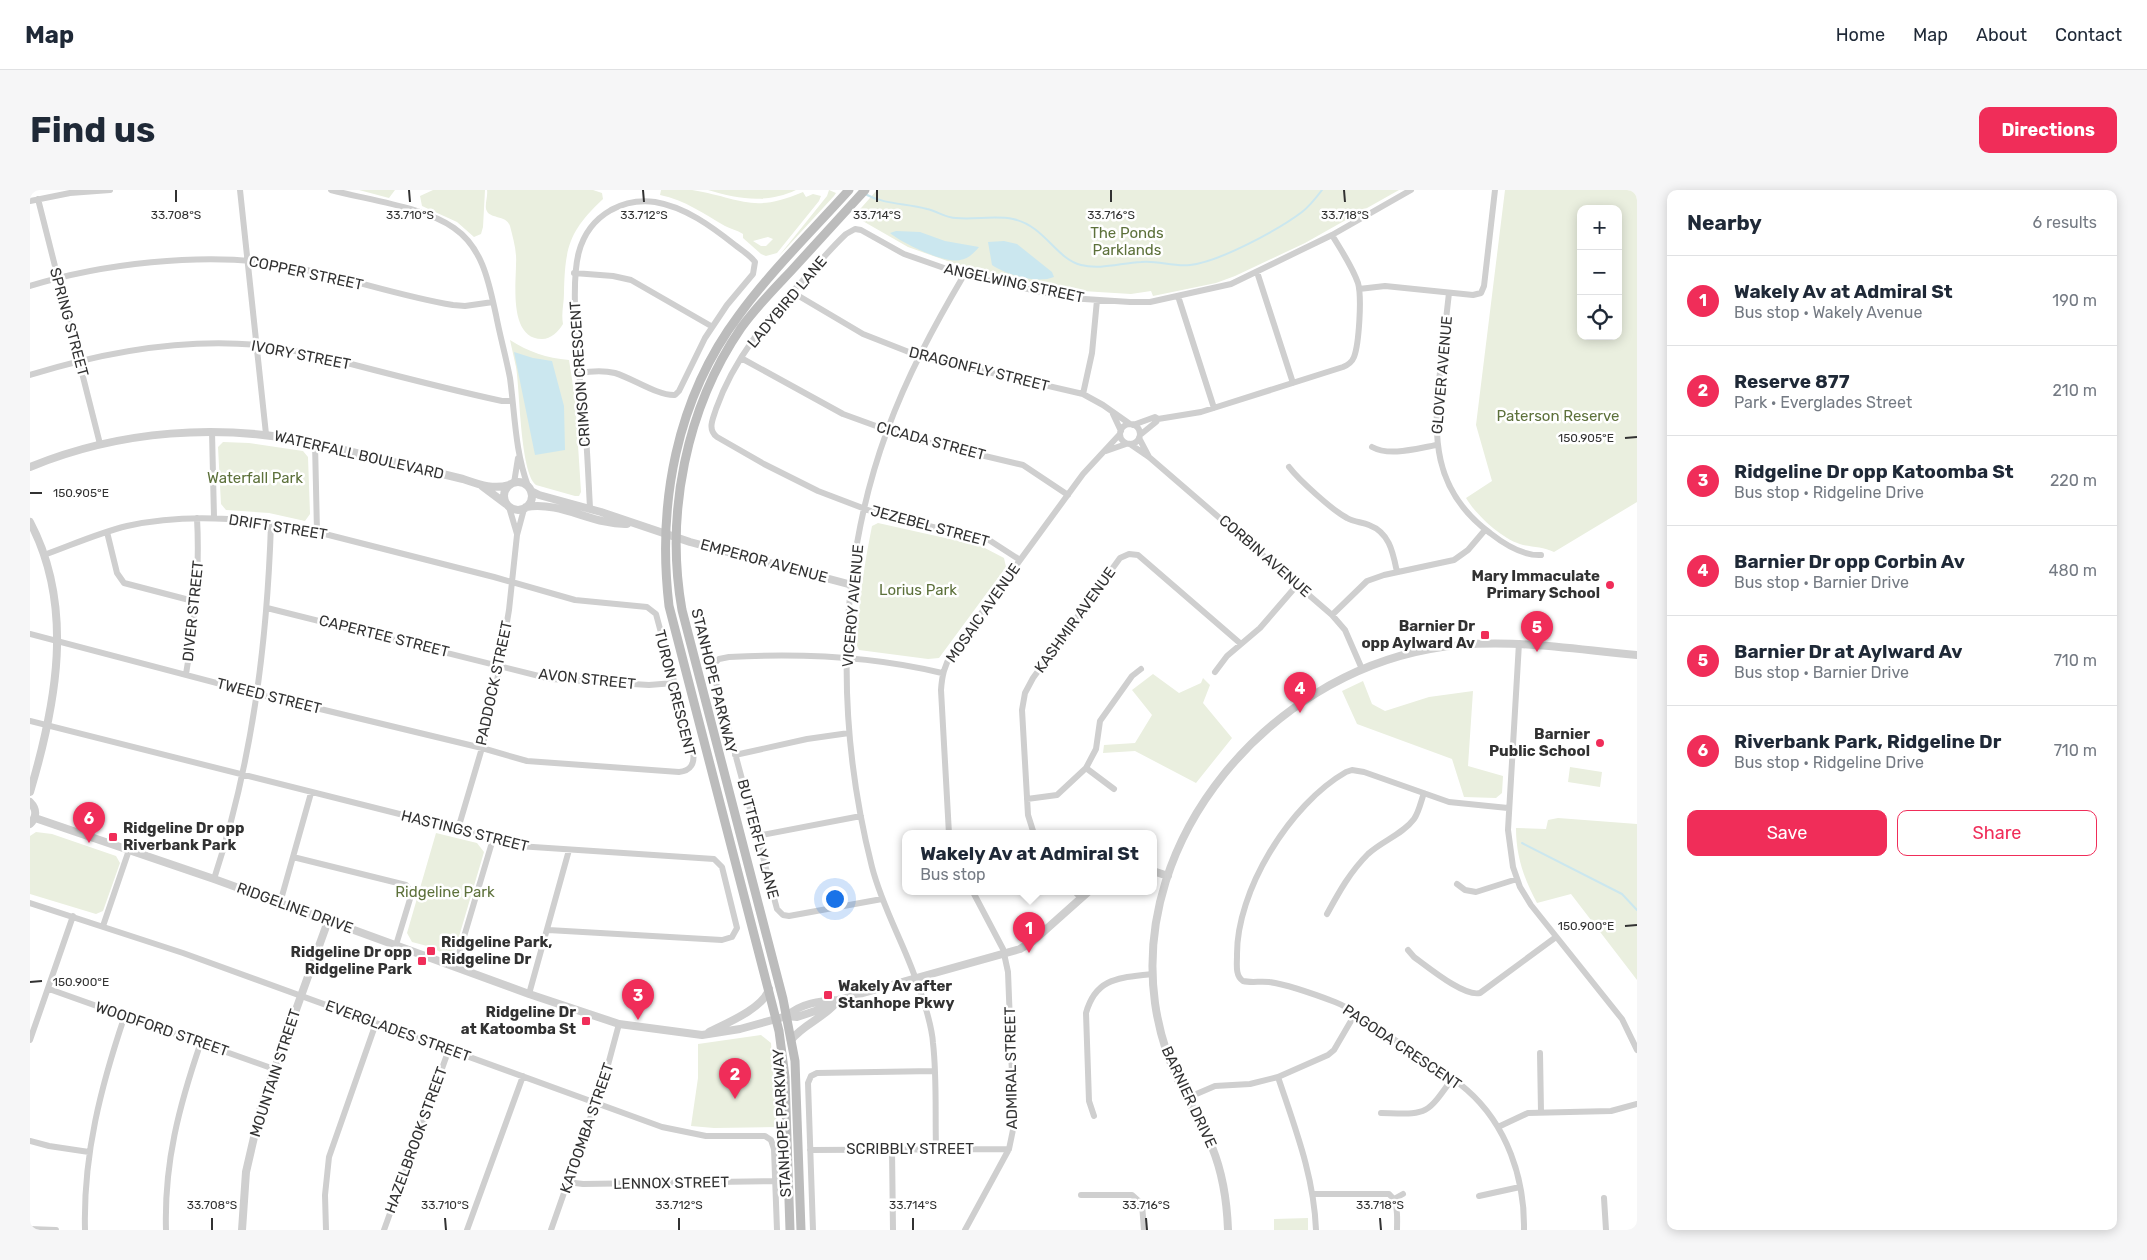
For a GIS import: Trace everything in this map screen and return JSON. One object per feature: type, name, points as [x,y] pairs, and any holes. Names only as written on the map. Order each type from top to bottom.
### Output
[{"type":"main road","name":"STANHOPE PARKWAY","points":[[790,1230],[785,1077],[777,1019],[670,606],[666,577],[665,534],[670,488],[680,437],[693,397],[710,359],[749,302],[849,190]]},
{"type":"main road","name":"STANHOPE PARKWAY","points":[[801,1230],[797,1100],[792,1040],[687,631],[678,579],[676,538],[679,502],[692,435],[704,398],[720,362],[756,308],[865,190]]},
{"type":"street","points":[[30,201],[110,190]]},
{"type":"street","points":[[240,190],[266,434]]},
{"type":"street","points":[[331,190],[423,214],[454,228],[467,239],[481,260],[508,368],[518,457],[529,488],[531,501],[525,508]]},
{"type":"street","name":"ANGELWING STREET","points":[[868,234],[904,254],[964,276],[1069,298],[1150,302],[1220,288],[1332,235],[1411,190]]},
{"type":"street","points":[[1359,289],[1385,286],[1473,296],[1483,290],[1495,190]]},
{"type":"street","name":"SPRING STREET","points":[[38,199],[100,444]]},
{"type":"street","name":"CRIMSON CRESCENT","points":[[590,508],[583,404],[575,343],[574,274],[580,246],[596,221],[614,209],[642,201],[664,204],[694,216],[753,259],[756,266],[753,274],[711,326]]},
{"type":"street","name":"LADYBIRD LANE","points":[[712,424],[726,384],[761,327],[846,234],[855,230],[868,234]]},
{"type":"street","points":[[1120,433],[1124,426],[1155,417],[1158,419],[1192,414],[1214,408],[1343,367],[1352,361],[1356,350],[1359,289],[1354,275],[1332,235]]},
{"type":"street","name":"COPPER STREET","points":[[30,286],[57,278],[135,265],[184,261],[248,260],[309,271],[453,305],[465,306],[493,302]]},
{"type":"street","points":[[1257,272],[1293,383]]},
{"type":"street","points":[[574,274],[613,276],[631,280],[711,326],[679,391],[675,395],[665,394],[612,372],[594,371],[579,373]]},
{"type":"street","name":"VICEROY AVENUE","points":[[936,1148],[933,1042],[916,978],[882,899],[872,867],[861,816],[849,733],[846,657],[852,585],[865,509],[887,431],[919,356],[964,276]]},
{"type":"street","name":"DRAGONFLY STREET","points":[[792,292],[863,334],[919,356],[1083,394],[1132,425]]},
{"type":"street","name":"GLOVER AVENUE","points":[[1449,293],[1436,409],[1437,445],[1442,465],[1453,490],[1471,516],[1485,530],[1527,555],[1541,555]]},
{"type":"street","points":[[1178,296],[1214,408]]},
{"type":"street","points":[[1083,394],[1092,353],[1097,300]]},
{"type":"street","name":"IVORY STREET","points":[[30,375],[79,360],[123,351],[166,346],[257,345],[334,360],[502,401],[512,401]]},
{"type":"street","name":"CICADA STREET","points":[[741,358],[826,406],[914,440],[1023,465],[1068,494]]},
{"type":"street","points":[[1113,414],[1122,440],[1128,444],[1136,442],[1139,436],[1158,419]]},
{"type":"street","name":"JEZEBEL STREET","points":[[712,424],[712,431],[717,437],[764,464],[818,491],[899,520],[989,540],[1020,560]]},
{"type":"street","points":[[1132,425],[1138,429],[1139,436]]},
{"type":"street","points":[[212,432],[214,517]]},
{"type":"street","name":"WATERFALL BOULEVARD","points":[[30,468],[100,444],[158,434],[212,432],[266,434],[315,443],[463,479],[482,486],[499,487],[512,484]]},
{"type":"street","name":"MOSAIC AVENUE","points":[[949,830],[941,690],[942,673],[952,653],[1068,494],[1120,433]]},
{"type":"street","name":"CORBIN AVENUE","points":[[1139,436],[1149,457]]},
{"type":"street","points":[[315,443],[317,532]]},
{"type":"street","name":"MOSAIC AVENUE","points":[[1106,451],[1128,444]]},
{"type":"street","name":"CORBIN AVENUE","points":[[1128,444],[1149,457],[1332,615],[1345,630],[1362,669]]},
{"type":"street","points":[[1372,447],[1377,450],[1393,451],[1437,445]]},
{"type":"street","points":[[518,457],[512,484],[504,495],[508,506],[516,510],[538,506],[552,507],[607,522],[632,524]]},
{"type":"street","points":[[1289,467],[1296,476],[1345,517],[1368,525],[1385,536],[1391,546],[1397,572]]},
{"type":"street","points":[[512,484],[523,483],[539,495],[590,508],[676,538]]},
{"type":"street","name":"WATERFALL BOULEVARD","points":[[482,486],[508,506]]},
{"type":"street","name":"PADDOCK STREET","points":[[508,506],[517,535]]},
{"type":"street","name":"PADDOCK STREET","points":[[458,829],[482,748],[500,665],[517,535],[525,508]]},
{"type":"street","name":"DRIFT STREET","points":[[44,555],[108,532],[145,523],[214,517],[317,532],[512,582]]},
{"type":"street","name":"DIVER STREET","points":[[186,674],[197,602],[199,546],[197,518]]},
{"type":"street","points":[[30,522],[44,555],[55,598],[58,641],[55,678],[47,726],[30,792]]},
{"type":"street","points":[[214,879],[228,835],[258,694],[267,608],[270,524]]},
{"type":"street","points":[[1332,615],[1368,581],[1397,572],[1454,560],[1468,550],[1485,530]]},
{"type":"street","points":[[108,532],[117,573],[124,583],[197,602]]},
{"type":"street","name":"EMPEROR AVENUE","points":[[676,538],[852,585]]},
{"type":"street","name":"KASHMIR AVENUE","points":[[1033,830],[1028,815],[1027,799],[1022,710],[1025,693],[1032,678],[1124,555],[1133,554],[1138,556],[1241,644]]},
{"type":"street","name":"TURON CRESCENT","points":[[482,748],[534,762],[679,772],[686,771],[692,766],[694,756],[656,614],[651,609],[643,606],[580,602],[512,582]]},
{"type":"street","points":[[1215,672],[1222,661],[1260,628],[1298,584]]},
{"type":"street","name":"CAPERTEE STREET","points":[[267,608],[500,665]]},
{"type":"street","name":"TWEED STREET","points":[[30,634],[258,694],[482,748]]},
{"type":"street","name":"BARNIER DRIVE","points":[[1228,1230],[1225,1194],[1218,1162],[1210,1140],[1173,1069],[1161,1036],[1152,974],[1156,925],[1168,876],[1185,836],[1216,784],[1239,756],[1269,726],[1297,705],[1362,669],[1398,656],[1435,648],[1478,643],[1520,643],[1637,655]]},
{"type":"street","points":[[1520,643],[1508,808],[1508,844],[1517,879],[1531,905],[1622,1019],[1637,1050]]},
{"type":"street","name":"BUTTERFLY LANE","points":[[846,657],[805,655],[724,657],[715,663],[715,679],[776,906],[784,915],[794,915],[882,899]]},
{"type":"street","points":[[846,657],[888,662],[942,673]]},
{"type":"street","name":"AVON STREET","points":[[500,665],[551,678],[650,685],[674,684]]},
{"type":"street","points":[[1027,799],[1057,795],[1086,768],[1096,748],[1100,721],[1132,676],[1141,669]]},
{"type":"street","name":"HASTINGS STREET","points":[[30,721],[458,829],[518,846],[716,860],[722,867],[737,924],[736,932],[730,939],[722,940],[548,930]]},
{"type":"street","points":[[735,755],[808,739],[849,733]]},
{"type":"street","points":[[1086,768],[1114,789]]},
{"type":"street","name":"PAGODA CRESCENT","points":[[1508,808],[1449,802],[1359,770],[1346,772],[1300,812],[1272,849],[1258,876],[1243,914],[1237,938],[1238,974],[1240,979],[1245,982],[1272,982],[1334,1001],[1452,1079],[1482,1106],[1498,1127],[1513,1161],[1520,1187],[1524,1230]]},
{"type":"street","points":[[280,903],[311,793]]},
{"type":"street","points":[[1327,914],[1343,884],[1364,858],[1404,828],[1415,817],[1424,793]]},
{"type":"street","points":[[30,802],[35,808],[32,821]]},
{"type":"street","points":[[757,836],[861,816]]},
{"type":"street","name":"RIDGELINE DRIVE","points":[[32,821],[129,850],[214,879],[530,994],[619,1024],[702,1035],[740,1029],[787,1016],[797,1016],[821,1009],[838,1000],[1020,949],[1033,941],[1084,895]]},
{"type":"street","points":[[455,966],[493,840]]},
{"type":"street","points":[[103,926],[129,850]]},
{"type":"street","points":[[530,994],[569,850]]},
{"type":"street","points":[[293,857],[406,885],[411,892],[410,899],[396,945]]},
{"type":"street","points":[[1157,872],[1168,876]]},
{"type":"street","points":[[1457,884],[1465,890],[1476,892],[1517,879]]},
{"type":"street","points":[[975,895],[1005,954]]},
{"type":"street","points":[[1078,895],[1081,898]]},
{"type":"street","name":"EVERGLADES STREET","points":[[30,903],[103,926],[301,995],[596,1103],[683,1132],[706,1136],[763,1135],[770,1138],[774,1149],[776,1181]]},
{"type":"street","points":[[30,1040],[73,916]]},
{"type":"street","name":"MOUNTAIN STREET","points":[[242,1230],[243,1197],[250,1151],[261,1107],[328,921]]},
{"type":"street","points":[[1408,950],[1414,957],[1457,987],[1475,994],[1480,993],[1556,937]]},
{"type":"street","name":"ADMIRAL STREET","points":[[965,1230],[1009,1150],[1014,1125],[1009,981],[1005,954]]},
{"type":"street","points":[[1094,1116],[1090,1102],[1086,1013],[1090,1001],[1106,982],[1117,978],[1152,974]]},
{"type":"street","points":[[702,1035],[734,1020],[753,1008],[767,996],[769,985]]},
{"type":"street","name":"WOODFORD STREET","points":[[49,989],[274,1069]]},
{"type":"street","points":[[792,1040],[801,1029],[828,1011],[838,1000]]},
{"type":"street","points":[[1187,1098],[1210,1087],[1250,1084],[1278,1078],[1334,1050],[1356,1014]]},
{"type":"street","points":[[85,1230],[85,1186],[90,1152],[103,1084],[125,1015]]},
{"type":"street","points":[[326,1230],[325,1189],[330,1157],[376,1023]]},
{"type":"street","name":"KATOOMBA STREET","points":[[552,1230],[567,1182],[609,1066],[619,1024]]},
{"type":"street","points":[[166,1230],[166,1188],[175,1128],[180,1104],[200,1042]]},
{"type":"street","name":"HAZELBROOK STREET","points":[[384,1230],[449,1050]]},
{"type":"street","points":[[1540,1053],[1541,1112]]},
{"type":"street","points":[[813,1230],[808,1083],[811,1076],[816,1073],[934,1071]]},
{"type":"street","points":[[467,1230],[523,1076]]},
{"type":"street","points":[[1278,1078],[1303,1151],[1314,1194],[1316,1230]]},
{"type":"street","points":[[1381,1113],[1414,1114],[1423,1112],[1434,1104],[1452,1079]]},
{"type":"street","points":[[1498,1127],[1520,1115],[1541,1112],[1611,1112],[1637,1104]]},
{"type":"street","points":[[30,1141],[90,1152]]},
{"type":"street","name":"SCRIBBLY STREET","points":[[810,1150],[936,1148],[1009,1150]]},
{"type":"street","points":[[892,1149],[893,1230]]},
{"type":"street","points":[[776,1181],[777,1230]]},
{"type":"street","name":"LENNOX STREET","points":[[567,1182],[583,1184],[776,1181]]},
{"type":"street","points":[[1479,1196],[1520,1187]]},
{"type":"street","points":[[1314,1194],[1389,1194],[1394,1199],[1397,1230]]},
{"type":"street","points":[[1394,1199],[1404,1194]]},
{"type":"street","points":[[1081,1195],[1132,1195],[1142,1204],[1144,1230]]},
{"type":"street","points":[[1604,1198],[1606,1230]]},
{"type":"street","points":[[30,1229],[56,1230]]},
{"type":"green space","points":[[359,190],[395,190],[389,198]]},
{"type":"green space","points":[[433,190],[485,190],[481,234],[474,237],[457,222],[422,206],[420,196]]},
{"type":"green space","points":[[487,190],[593,190],[602,193],[603,199],[583,221],[571,241],[566,263],[562,312],[563,324],[557,332],[548,338],[531,337],[519,321],[516,297],[516,254],[510,226],[505,220],[490,215],[486,209]]},
{"type":"green space","points":[[661,190],[692,190],[735,200],[758,203],[786,199],[803,192],[806,197],[813,194],[821,196],[777,253],[766,256],[761,254],[743,238],[743,234],[686,204],[660,195]],"holes":[[[768,237],[773,239],[766,246],[761,246],[753,241]]]},
{"type":"green space","points":[[708,190],[796,190],[774,197],[752,199]]},
{"type":"green space","points":[[829,190],[836,193],[778,257],[827,196]]},
{"type":"green space","name":"The Ponds Parklands","points":[[877,190],[1399,190],[1305,243],[1235,276],[1216,283],[1153,296],[1151,291],[1131,294],[1066,290],[967,268],[908,247],[854,216]]},
{"type":"green space","name":"Paterson Reserve","points":[[1505,190],[1637,190],[1637,502],[1554,552],[1523,545],[1507,538],[1476,512],[1466,498],[1492,481],[1476,425]]},
{"type":"green space","points":[[510,340],[538,354],[569,360],[575,398],[581,492],[579,496],[536,485],[531,477],[524,448],[516,367]]},
{"type":"green space","name":"Waterfall Park","points":[[223,442],[249,443],[303,451],[308,457],[310,514],[305,521],[269,513],[226,510],[221,504],[218,447]]},
{"type":"green space","name":"Lorius Park","points":[[878,523],[981,546],[1004,558],[1006,567],[939,658],[928,659],[859,650],[857,646],[866,556],[872,526]]},
{"type":"green space","points":[[1153,674],[1179,693],[1201,683],[1203,678],[1210,685],[1203,703],[1232,738],[1196,783],[1135,751],[1103,753],[1104,745],[1135,743],[1152,715],[1132,690]]},
{"type":"green space","points":[[1363,681],[1372,704],[1385,711],[1429,697],[1473,691],[1468,766],[1503,776],[1502,793],[1496,798],[1464,797],[1452,759],[1357,724],[1342,691]]},
{"type":"green space","points":[[1570,767],[1602,772],[1600,787],[1568,782]]},
{"type":"green space","points":[[1558,818],[1637,824],[1637,980],[1571,894],[1537,903],[1532,894],[1519,858],[1516,828],[1546,829],[1548,820]]},
{"type":"green space","points":[[36,832],[52,834],[116,856],[120,863],[103,911],[96,914],[30,894],[30,836]]},
{"type":"green space","name":"Ridgeline Park","points":[[436,833],[477,843],[484,852],[455,950],[446,955],[431,947],[412,942],[407,933]]},
{"type":"green space","points":[[761,1035],[771,1043],[777,1127],[714,1128],[691,1126],[698,1078],[698,1044]]},
{"type":"green space","points":[[1308,1218],[1308,1230],[1274,1230],[1274,1219]]},
{"type":"water","points":[[896,231],[920,232],[945,241],[979,247],[971,255],[963,259],[944,259],[913,247],[890,233]]},
{"type":"water","points":[[1004,241],[1017,244],[1052,272],[1054,277],[1031,279],[1006,272],[992,265],[988,242]]},
{"type":"water","points":[[514,352],[552,361],[564,406],[565,450],[535,455]]},
{"type":"waterway","points":[[865,194],[888,202],[927,209],[952,218],[999,217],[1013,219],[1033,228],[1072,261],[1081,265],[1103,267],[1147,262],[1177,265],[1202,263],[1232,252],[1264,236],[1302,212],[1322,190]]},
{"type":"waterway","points":[[1522,843],[1622,894],[1637,910]]},
{"type":"place","name":"Mary Immaculate Primary School","points":[[1610,585]]},
{"type":"place","name":"Barnier Dr opp Aylward Av","points":[[1485,635]]},
{"type":"place","name":"Barnier Dr at Aylward Av","points":[[1537,652]]},
{"type":"place","name":"Barnier Dr opp Corbin Av","points":[[1300,713]]},
{"type":"place","name":"Barnier Public School","points":[[1600,743]]},
{"type":"place","name":"Ridgeline Dr opp Riverbank Park","points":[[113,837]]},
{"type":"place","name":"Riverbank Park, Ridgeline Dr","points":[[89,843]]},
{"type":"place","name":"Ridgeline Park, Ridgeline Dr","points":[[431,951]]},
{"type":"place","name":"Wakely Av at Admiral St","points":[[1029,953]]},
{"type":"place","name":"Ridgeline Dr opp Ridgeline Park","points":[[422,961]]},
{"type":"place","name":"Wakely Av after Stanhope Pkwy","points":[[828,995]]},
{"type":"place","name":"Ridgeline Dr opp Katoomba St","points":[[638,1020]]},
{"type":"place","name":"Ridgeline Dr at Katoomba St","points":[[586,1021]]},
{"type":"place","name":"Reserve 877","points":[[735,1099]]}]
